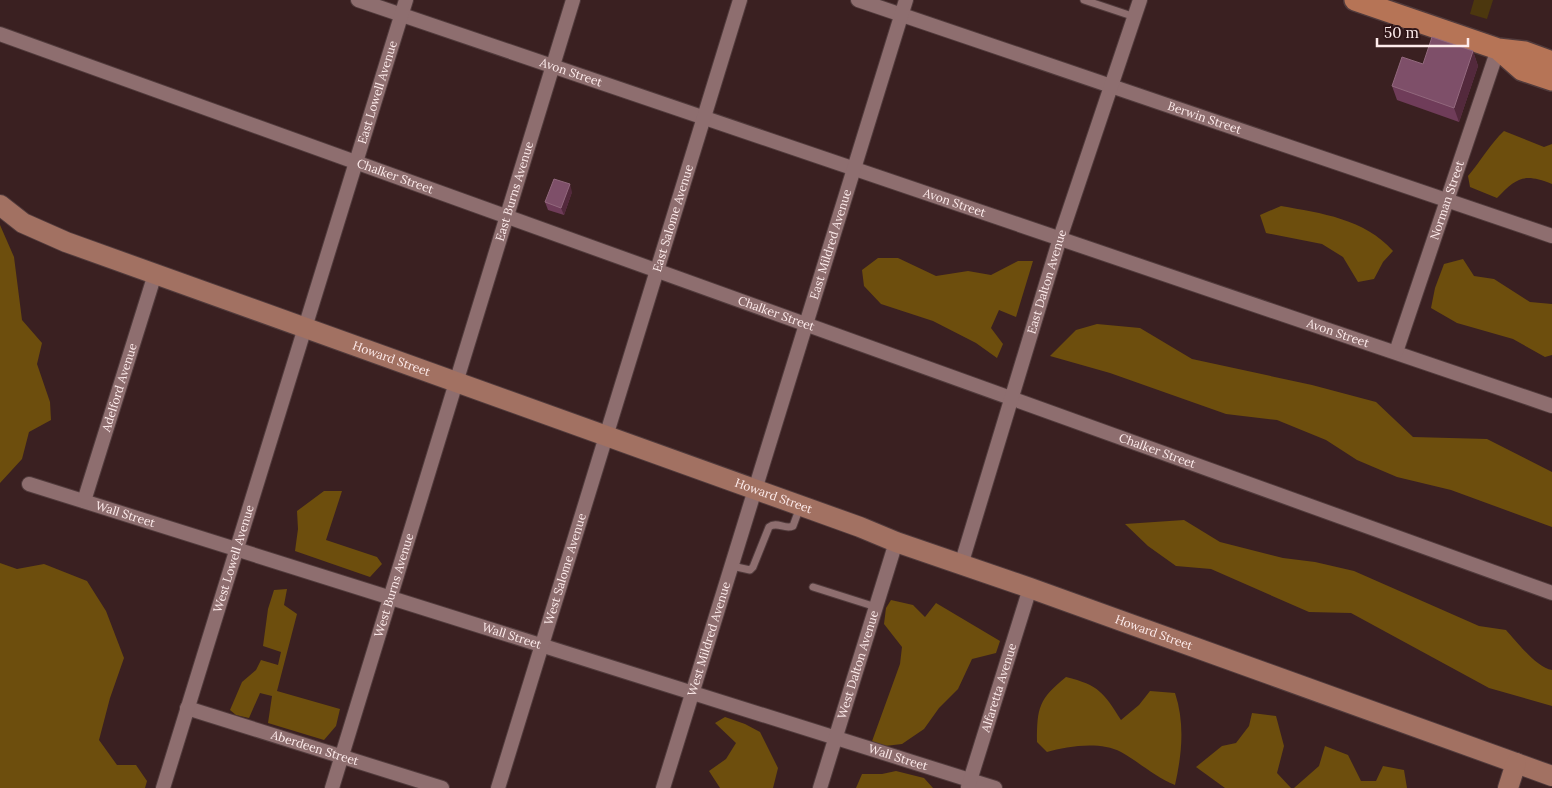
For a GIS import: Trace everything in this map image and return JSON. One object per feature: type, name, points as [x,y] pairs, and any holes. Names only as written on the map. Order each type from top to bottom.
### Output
[{"type":"main road","points":[[1355,0],[1498,49],[1525,52],[1552,62]]},
{"type":"main road","points":[[1498,49],[1522,70],[1552,80]]},
{"type":"main road","name":"Howard Street","points":[[0,205],[32,228],[304,329],[801,506],[960,566],[1030,588],[1443,739],[1552,776]]},
{"type":"main road","points":[[1508,788],[1516,763]]},
{"type":"street","name":"Avon Street","points":[[358,0],[1552,406]]},
{"type":"street","name":"East Lowell Avenue","points":[[304,329],[406,0]]},
{"type":"street","name":"East Burns Avenue","points":[[456,382],[573,0]]},
{"type":"street","name":"East Salome Avenue","points":[[607,436],[740,0]]},
{"type":"street","name":"Berwin Street","points":[[858,0],[1552,236]]},
{"type":"street","name":"East Mildred Avenue","points":[[756,490],[906,0]]},
{"type":"street","name":"East Dalton Avenue","points":[[960,566],[1060,238],[1140,0]]},
{"type":"street","name":"Chalker Street","points":[[0,34],[507,218],[657,270],[1010,400],[1552,593]]},
{"type":"street","name":"Norman Street","points":[[1396,352],[1498,49]]},
{"type":"street","name":"Adelford Avenue","points":[[84,501],[155,274]]},
{"type":"street","name":"West Lowell Avenue","points":[[163,788],[238,549],[304,329]]},
{"type":"street","name":"West Burns Avenue","points":[[332,788],[456,382]]},
{"type":"street","name":"West Salome Avenue","points":[[498,788],[607,436]]},
{"type":"street","name":"Wall Street","points":[[29,484],[836,739],[969,784],[995,788]]},
{"type":"street","name":"West Mildred Avenue","points":[[663,788],[756,490]]},
{"type":"street","name":"West Dalton Avenue","points":[[820,788],[896,542]]},
{"type":"street","name":"Alfaretta Avenue","points":[[969,784],[1030,588]]},
{"type":"street","name":"Aberdeen Street","points":[[187,708],[442,788]]},
{"type":"lane","points":[[1084,0],[1135,17]]},
{"type":"lane","points":[[732,566],[750,570],[753,567],[769,527],[774,524],[787,527],[793,526],[801,506]]},
{"type":"lane","points":[[813,587],[876,607]]},
{"type":"shaded area","points":[[1474,0],[1493,0],[1487,19],[1470,14]]},
{"type":"shaded area","points":[[1504,131],[1544,147],[1552,144],[1552,184],[1528,178],[1522,179],[1510,185],[1497,198],[1470,187],[1468,176],[1494,141]]},
{"type":"shaded area","points":[[1281,206],[1342,219],[1369,231],[1393,251],[1383,262],[1374,279],[1358,282],[1343,257],[1322,244],[1266,233],[1260,215]]},
{"type":"shaded area","points":[[0,225],[14,257],[22,320],[42,343],[37,364],[50,402],[51,420],[29,432],[22,459],[0,483]]},
{"type":"shaded area","points":[[878,258],[898,258],[936,276],[968,271],[991,275],[1018,261],[1033,261],[1016,317],[999,310],[991,328],[1003,344],[997,358],[976,343],[933,321],[881,304],[864,286],[862,270]]},
{"type":"shaded area","points":[[1463,259],[1474,276],[1494,279],[1530,302],[1552,304],[1552,355],[1545,357],[1513,339],[1457,323],[1431,308],[1435,288],[1444,264]]},
{"type":"shaded area","points":[[1097,324],[1140,328],[1192,359],[1312,385],[1376,402],[1413,437],[1487,439],[1552,472],[1552,527],[1451,490],[1397,477],[1357,460],[1326,440],[1277,420],[1226,414],[1110,373],[1050,356],[1076,330]]},
{"type":"shaded area","points":[[324,491],[342,491],[326,540],[377,557],[382,564],[370,577],[295,551],[298,529],[297,511]]},
{"type":"shaded area","points":[[1184,520],[1220,542],[1283,558],[1315,562],[1354,571],[1479,626],[1506,630],[1533,659],[1552,670],[1552,706],[1489,688],[1351,613],[1309,612],[1211,569],[1176,566],[1148,546],[1125,524]]},
{"type":"shaded area","points":[[0,563],[17,569],[44,564],[87,581],[106,611],[124,658],[110,698],[99,740],[117,765],[136,765],[147,781],[145,788],[0,788]]},
{"type":"shaded area","points":[[287,589],[284,605],[297,614],[277,691],[340,709],[336,726],[324,740],[268,723],[272,696],[260,693],[249,718],[236,715],[230,710],[242,682],[256,670],[261,660],[278,665],[281,652],[263,646],[268,609],[274,590]]},
{"type":"shaded area","points":[[891,600],[913,605],[925,617],[936,603],[1000,641],[996,653],[972,659],[958,689],[939,708],[924,729],[902,744],[885,746],[871,744],[900,664],[902,647],[884,624],[886,608]]},
{"type":"shaded area","points":[[1066,677],[1086,683],[1100,691],[1121,720],[1139,705],[1150,691],[1175,693],[1180,716],[1181,739],[1175,785],[1113,749],[1084,746],[1047,752],[1037,742],[1039,712],[1045,698]]},
{"type":"shaded area","points":[[1252,713],[1276,716],[1284,746],[1277,773],[1291,788],[1225,788],[1196,767],[1222,746],[1236,743],[1249,726]]},
{"type":"shaded area","points":[[725,717],[760,732],[778,768],[773,788],[720,788],[709,771],[726,759],[736,743],[715,723]]},
{"type":"shaded area","points":[[1325,746],[1348,755],[1361,781],[1376,781],[1383,766],[1404,770],[1407,788],[1294,788],[1319,766]]},
{"type":"shaded area","points":[[896,771],[924,778],[933,788],[856,788],[862,774],[882,774]]},
{"type":"building","points":[[1432,37],[1473,51],[1454,108],[1392,86],[1402,57],[1423,64]]},
{"type":"building","points":[[554,179],[570,184],[561,208],[545,202]]}]
